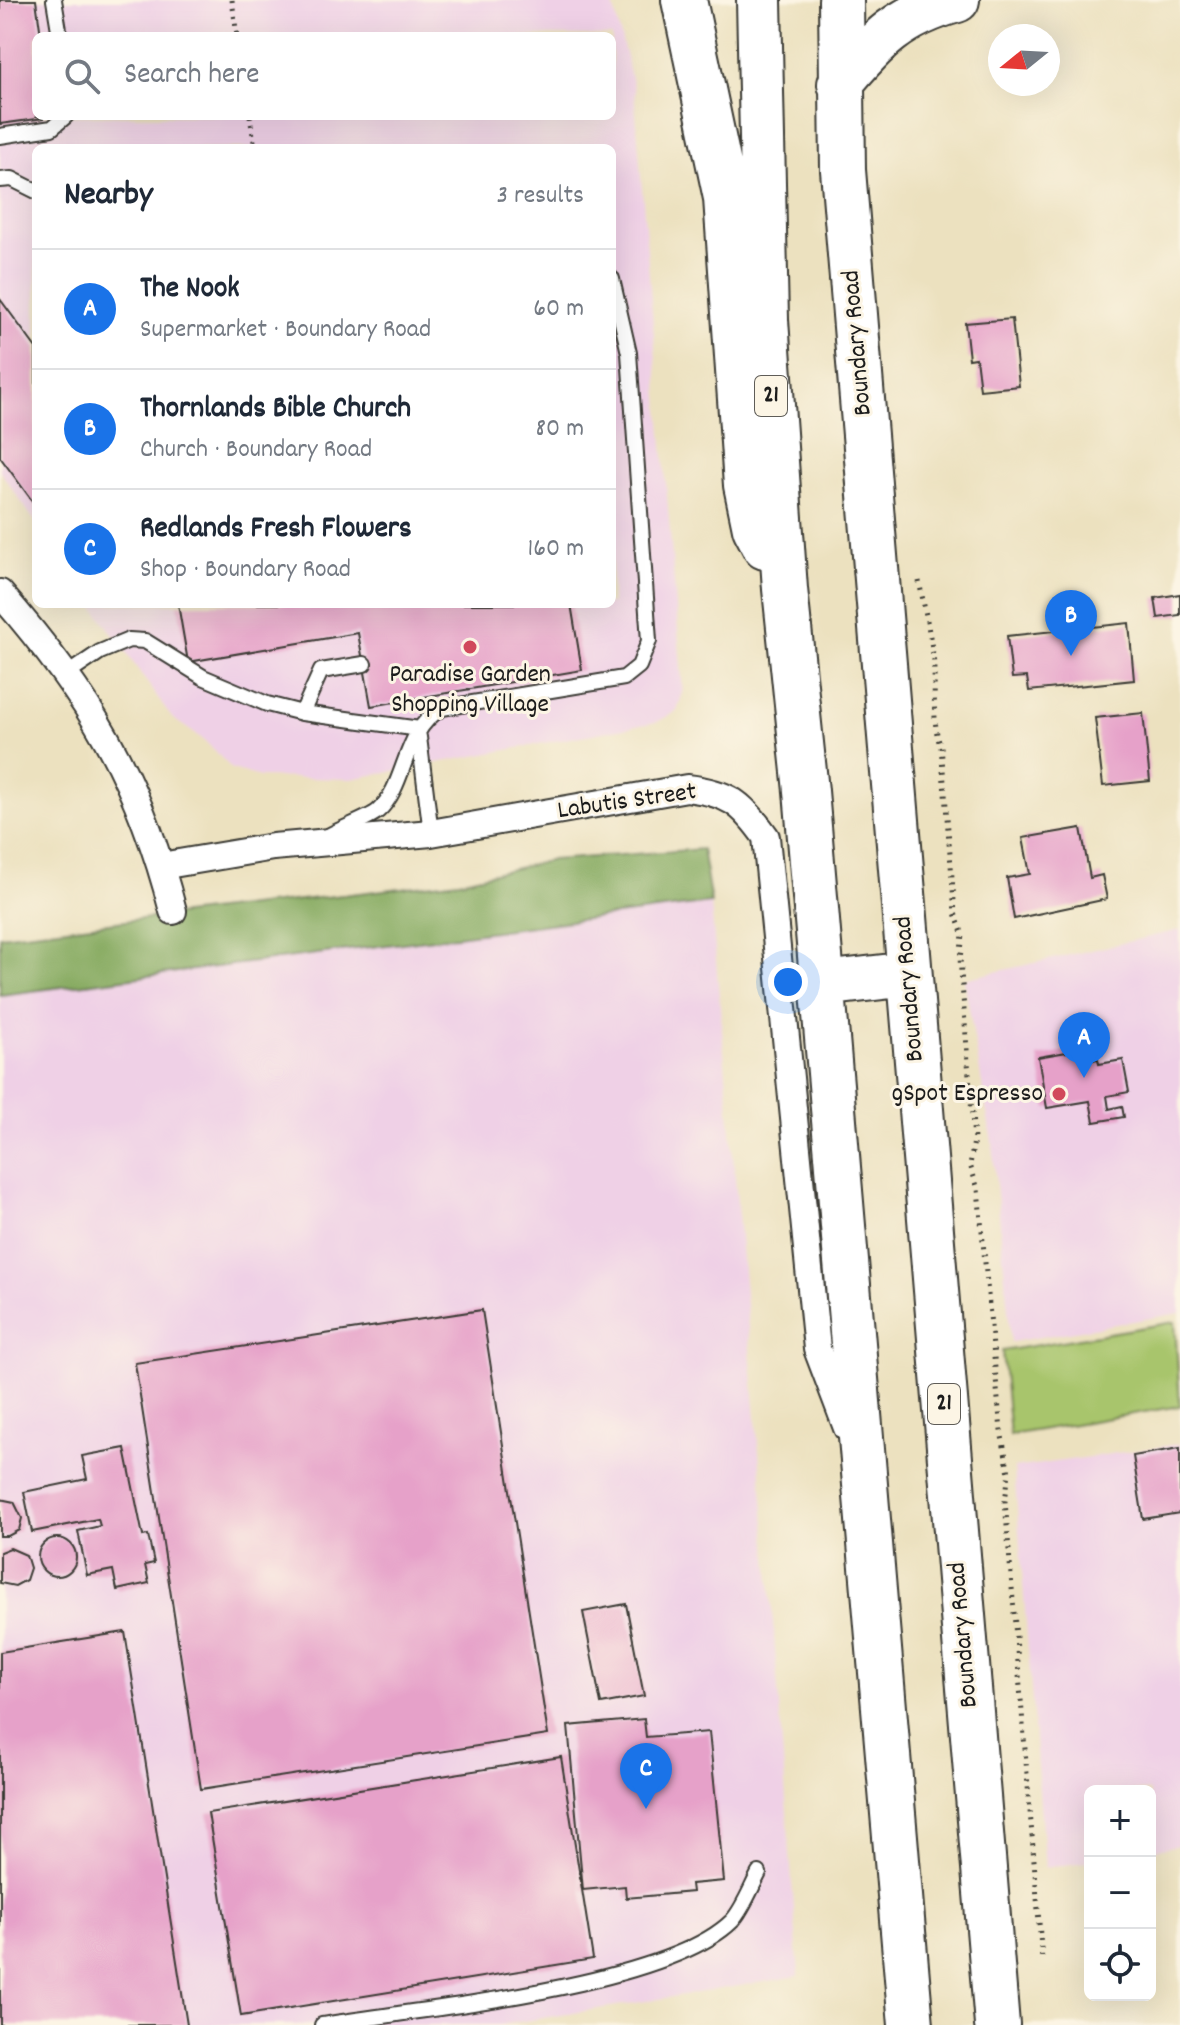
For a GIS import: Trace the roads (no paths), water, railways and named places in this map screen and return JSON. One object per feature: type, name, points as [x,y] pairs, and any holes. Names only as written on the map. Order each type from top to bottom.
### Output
[{"type":"highway","points":[[684,0],[726,198],[746,485],[755,528],[785,589]]},
{"type":"highway","name":"21","points":[[759,0],[766,320],[785,589],[823,984],[911,2025]]},
{"type":"highway","name":"Boundary Road","points":[[841,0],[843,170],[997,2025]]},
{"type":"highway","points":[[840,84],[869,49],[912,15],[957,0]]},
{"type":"highway","points":[[823,984],[909,974]]},
{"type":"street","points":[[0,593],[42,641],[112,743],[143,811],[173,911]]},
{"type":"street","name":"Labutis Street","points":[[161,866],[315,843],[431,833],[687,788],[715,792],[746,808],[766,837],[817,1349],[864,1472]]},
{"type":"lane","points":[[54,0],[59,32]]},
{"type":"lane","points":[[0,136],[52,128],[61,120]]},
{"type":"lane","points":[[0,180],[12,179],[32,189]]},
{"type":"lane","points":[[315,843],[355,820],[376,813],[392,794],[399,768],[420,729],[429,716],[442,708],[624,678],[639,666],[649,641],[629,353],[616,296]]},
{"type":"lane","points":[[616,355],[629,353]]},
{"type":"lane","points":[[66,675],[100,652],[129,640],[145,641],[203,677],[267,704],[302,713],[420,729]]},
{"type":"lane","points":[[302,713],[321,671],[364,664]]},
{"type":"lane","points":[[420,729],[418,749],[431,833]]},
{"type":"lane","points":[[322,2025],[572,1985],[676,1956],[732,1920],[759,1873]]},
{"type":"place","name":"Paradise Garden Shopping Village","points":[[470,647]]},
{"type":"place","name":"Thornlands Bible Church","points":[[1071,656]]},
{"type":"place","name":"The Nook","points":[[1084,1078]]},
{"type":"place","name":"gSpot Espresso","points":[[1059,1094]]},
{"type":"place","name":"Redlands Fresh Flowers","points":[[646,1809]]}]
